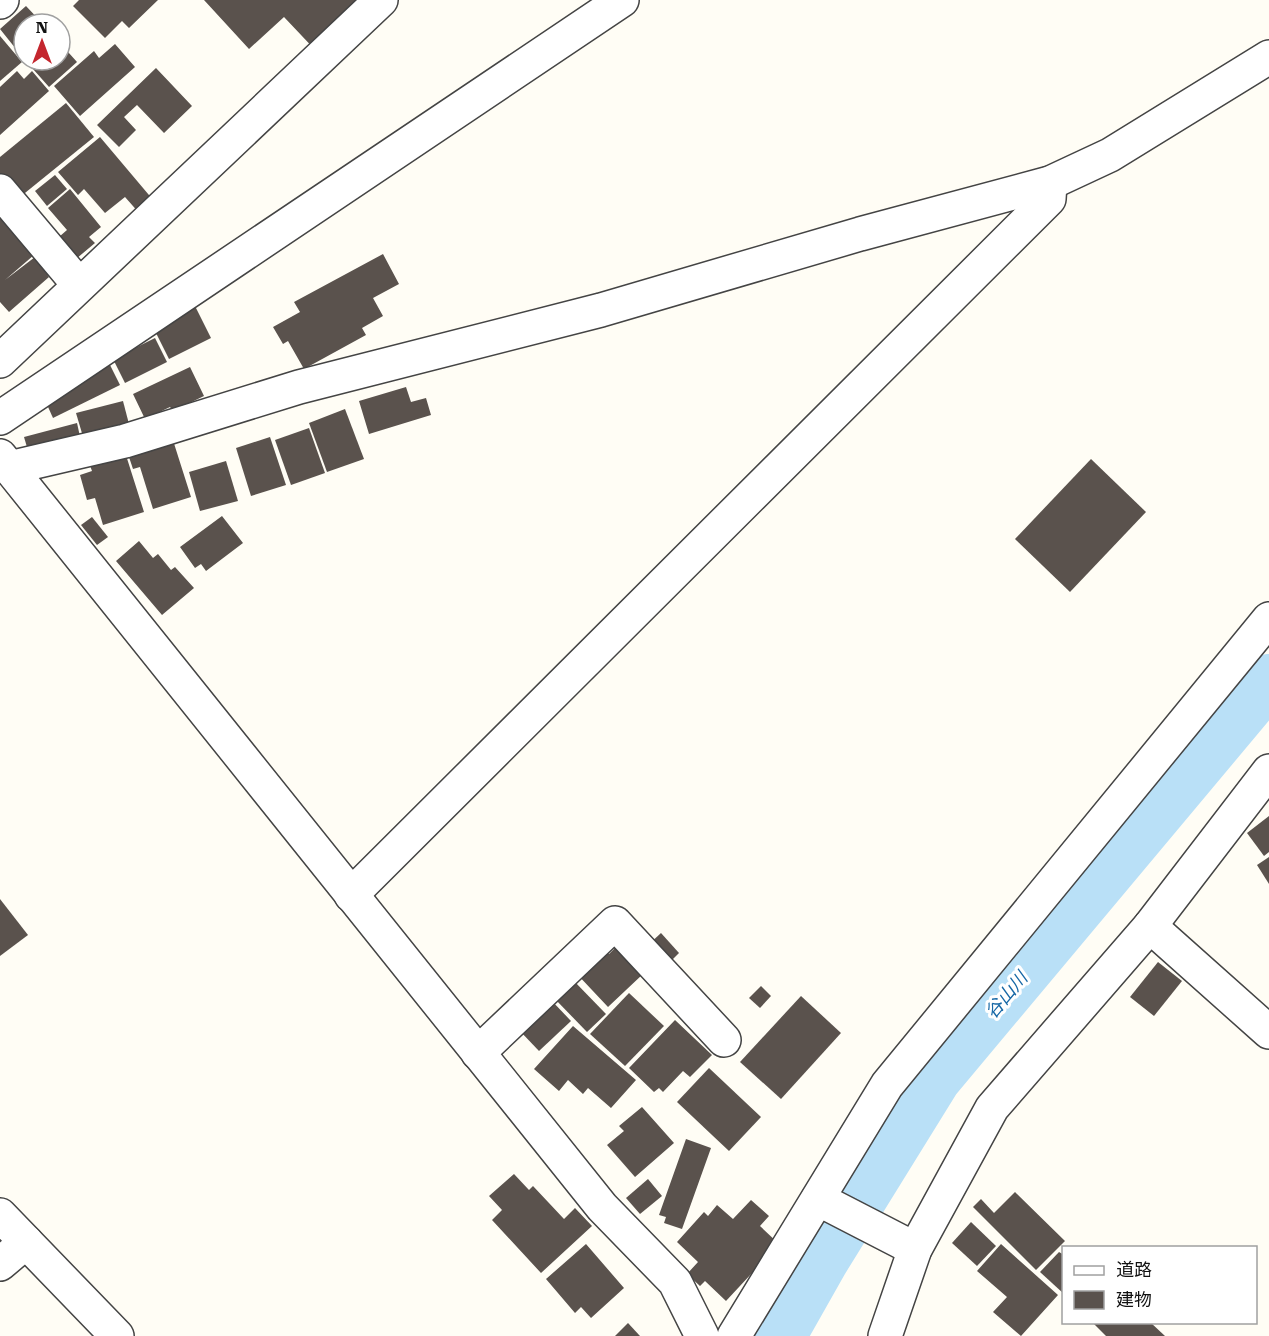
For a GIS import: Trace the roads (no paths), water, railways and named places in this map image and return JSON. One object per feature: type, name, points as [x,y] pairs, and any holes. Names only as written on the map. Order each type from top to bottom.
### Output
[{"type":"street","points":[[0,361],[381,0]]},
{"type":"street","points":[[0,418],[622,0]]},
{"type":"street","points":[[702,1336],[675,1282],[602,1207],[5,462],[125,441],[298,387],[601,309],[860,234],[1050,183],[1110,155],[1269,57]]},
{"type":"street","points":[[351,895],[1049,199],[1050,183]]},
{"type":"street","points":[[0,191],[79,285]]},
{"type":"street","points":[[734,1336],[887,1085],[1269,619]]},
{"type":"street","points":[[885,1336],[914,1249],[992,1108],[1150,926],[1269,771]]},
{"type":"street","points":[[478,1053],[615,923],[724,1040]]},
{"type":"street","points":[[1150,926],[1269,1032]]},
{"type":"street","points":[[819,1199],[914,1249]]},
{"type":"street","points":[[0,1215],[117,1336]]},
{"type":"street","points":[[0,1264],[26,1242]]},
{"type":"waterway","name":"谷山川","points":[[780,1336],[823,1260],[935,1079],[1269,680]]}]
